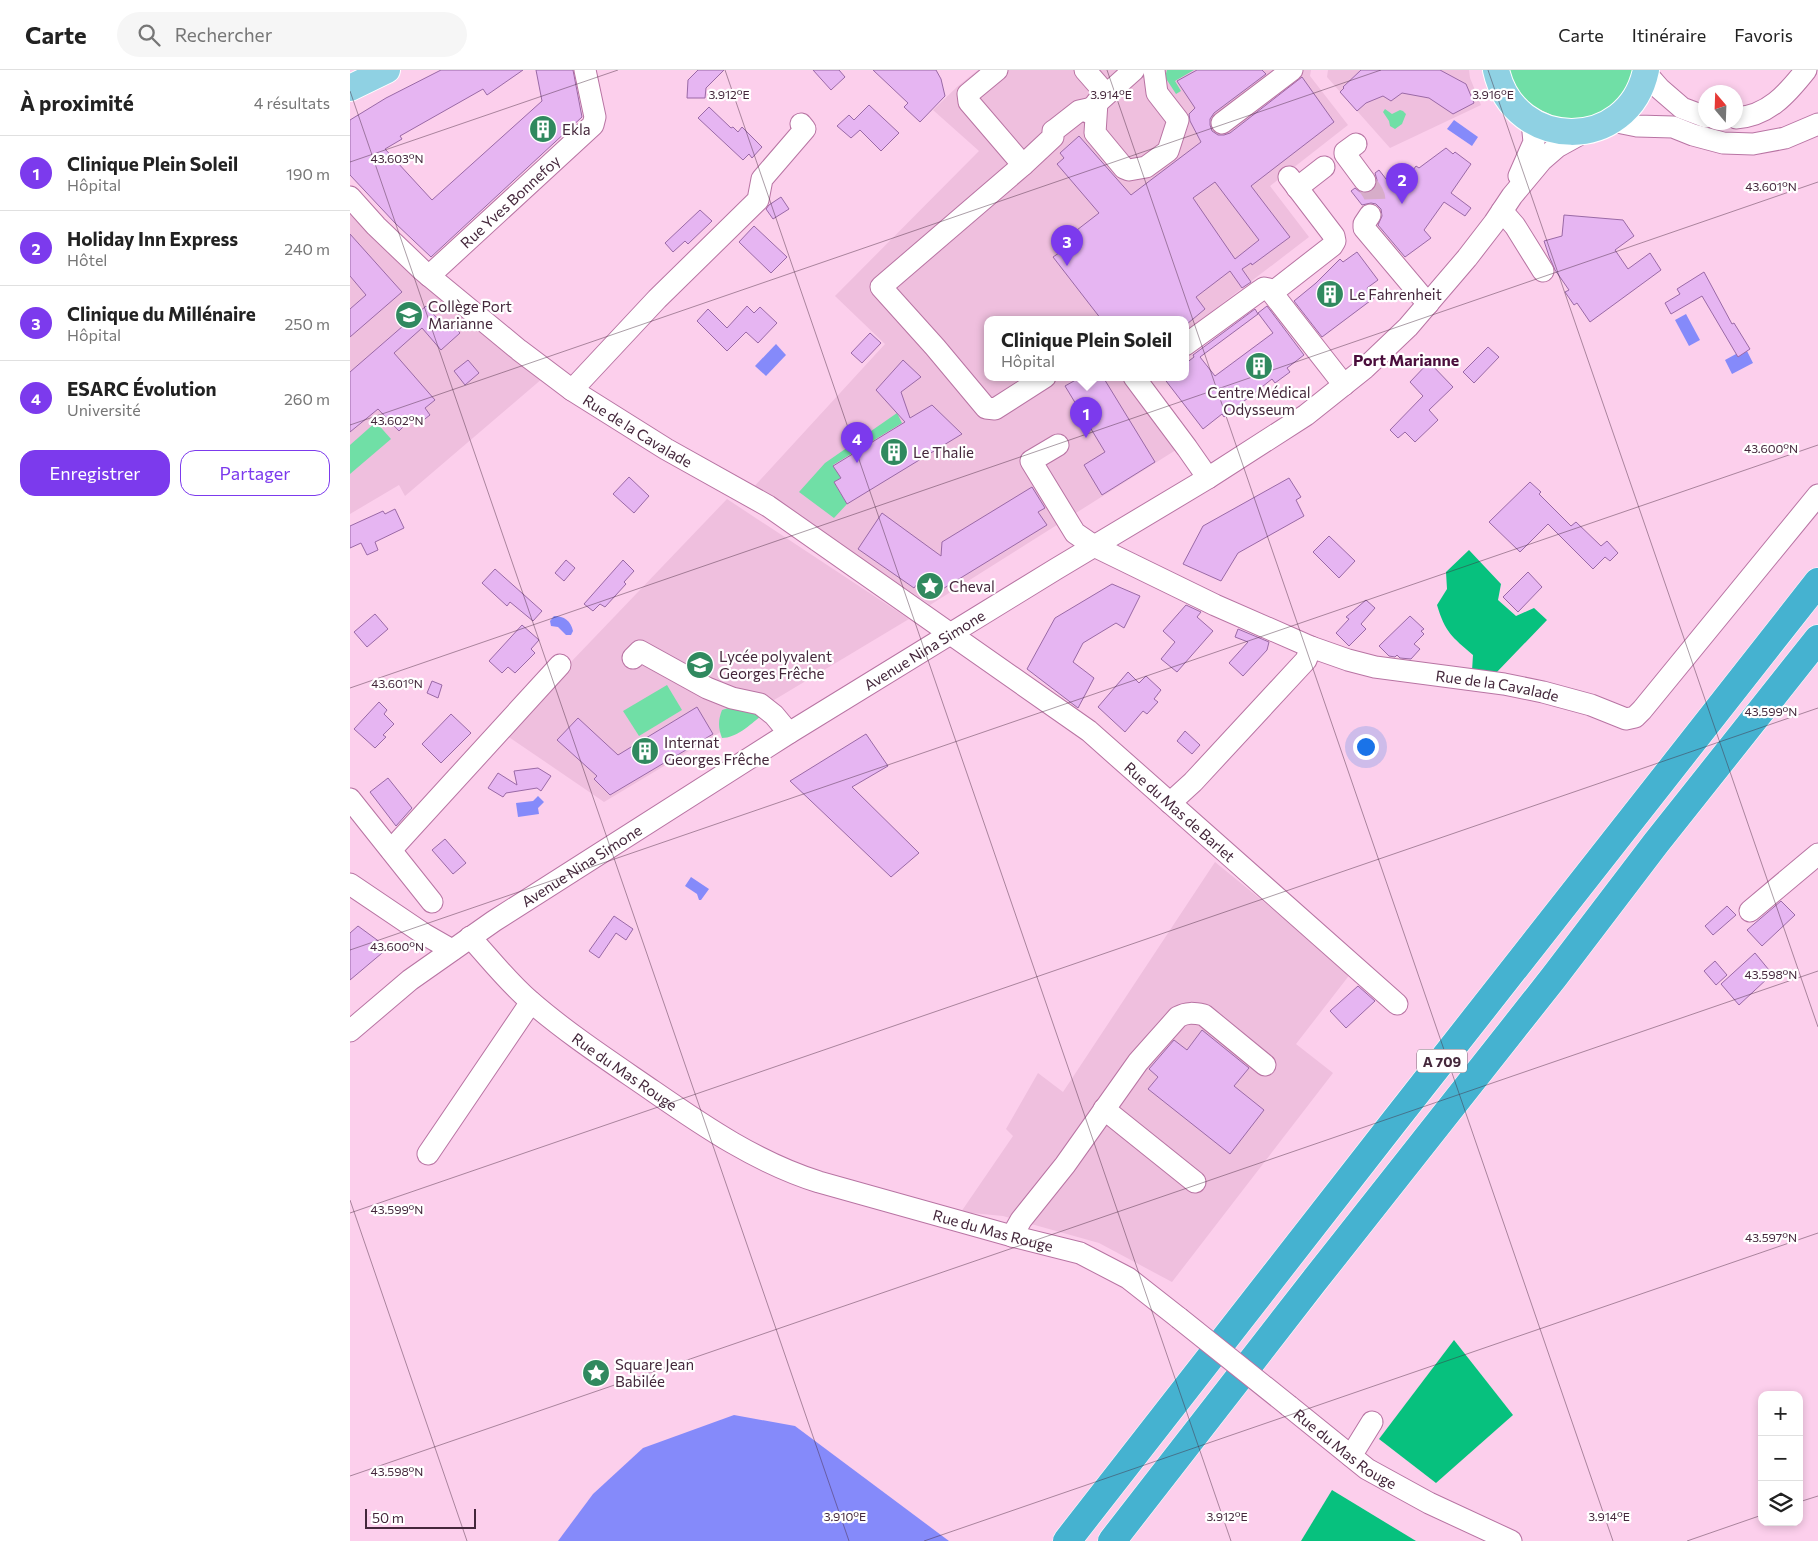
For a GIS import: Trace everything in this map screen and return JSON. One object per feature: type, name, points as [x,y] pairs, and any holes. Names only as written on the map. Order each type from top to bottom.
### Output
[{"type":"highway","name":"A 709","points":[[1067,1541],[1392,1123],[1818,582]]},
{"type":"highway","name":"A 709","points":[[1112,1541],[1818,638]]},
{"type":"main road","points":[[350,88],[387,70]]},
{"type":"main road","points":[[1496,70],[1502,90],[1519,113],[1532,122],[1559,131],[1586,131],[1612,121],[1627,110],[1636,97],[1646,71]]},
{"type":"street","name":"Rue Yves Bonnefoy","points":[[429,276],[593,126],[595,118],[584,70]]},
{"type":"street","points":[[997,70],[968,94],[967,98],[1023,165]]},
{"type":"street","points":[[1085,70],[1097,102],[1094,128],[1097,137],[1124,168],[1129,170],[1146,167],[1169,150],[1178,120],[1157,93],[1154,70]]},
{"type":"street","points":[[1039,381],[995,409],[986,408],[881,286],[1023,165],[1053,137],[1058,138],[1085,116],[1097,102],[1134,70]]},
{"type":"street","points":[[1222,123],[1292,70]]},
{"type":"street","points":[[1743,118],[1765,111],[1782,98],[1806,70]]},
{"type":"street","points":[[1646,71],[1660,89],[1682,108],[1698,114]]},
{"type":"street","points":[[1612,121],[1637,126],[1673,127],[1693,135],[1723,143],[1746,144],[1785,138],[1818,124]]},
{"type":"street","name":"Avenue Nina Simone","points":[[1507,204],[1530,155],[1534,142],[1532,122]]},
{"type":"street","points":[[572,390],[657,299],[758,200],[766,187],[762,179],[806,129],[801,124]]},
{"type":"street","name":"Avenue Nina Simone","points":[[350,1031],[410,980],[470,938],[789,733],[1208,478],[1306,415],[1365,368],[1428,304],[1467,258],[1542,160],[1557,147],[1586,131]]},
{"type":"street","points":[[1356,144],[1345,154],[1364,181]]},
{"type":"street","points":[[1189,342],[1332,246],[1335,241],[1334,236],[1293,182],[1324,167]]},
{"type":"street","name":"Rue de la Cavalade","points":[[350,196],[376,226],[429,276],[519,350],[572,390],[666,449],[768,506],[951,634]]},
{"type":"street","points":[[1507,204],[1515,226],[1543,271]]},
{"type":"street","points":[[1370,215],[1364,224],[1364,228],[1428,304]]},
{"type":"street","points":[[1265,292],[1344,385]]},
{"type":"street","points":[[1139,381],[1208,478]]},
{"type":"street","name":"Rue de la Cavalade","points":[[1058,445],[1031,461],[1075,533],[1094,546],[1215,605],[1311,647],[1348,660],[1375,667],[1504,684],[1591,705],[1626,719],[1635,717],[1818,495]]},
{"type":"street","name":"Rue du Mas de Barlet","points":[[951,634],[1089,731],[1397,1004]]},
{"type":"street","points":[[1170,803],[1193,782],[1306,660],[1311,647]]},
{"type":"street","points":[[633,658],[640,651],[707,688],[732,698],[760,704],[774,715],[789,733]]},
{"type":"street","points":[[391,850],[560,665]]},
{"type":"street","points":[[350,799],[432,902]]},
{"type":"street","points":[[1750,911],[1818,854]]},
{"type":"street","points":[[350,884],[424,934],[452,950]]},
{"type":"street","name":"Rue du Mas Rouge","points":[[470,938],[531,1002],[593,1050],[702,1125],[769,1163],[795,1174],[1087,1256],[1128,1278],[1366,1469],[1429,1503],[1512,1541]]},
{"type":"street","points":[[428,1154],[531,1002]]},
{"type":"street","points":[[1012,1236],[1021,1220],[1065,1165],[1138,1062],[1172,1022],[1184,1014],[1204,1015],[1265,1065]]},
{"type":"street","points":[[1104,1109],[1195,1182]]},
{"type":"street","points":[[1351,1456],[1372,1422]]},
{"type":"shaded area","points":[[978,70],[1311,70],[1310,76],[1348,125],[1270,186],[1309,237],[1189,329],[1189,316],[984,316],[984,381],[1123,381],[1179,448],[930,605],[825,533],[751,490],[885,344],[835,296],[979,151],[933,110]]},
{"type":"shaded area","points":[[1328,70],[1469,70],[1470,78],[1481,105],[1390,148],[1327,77]]},
{"type":"shaded area","points":[[1454,120],[1478,137],[1472,146],[1447,129]]},
{"type":"shaded area","name":"Collège Port Marianne","points":[[350,212],[356,220],[391,252],[543,378],[405,496],[399,485],[350,514]]},
{"type":"shaded area","points":[[1686,314],[1700,340],[1689,346],[1675,320]]},
{"type":"shaded area","points":[[776,344],[786,355],[766,376],[755,366]]},
{"type":"shaded area","points":[[1747,351],[1753,363],[1732,374],[1725,360]]},
{"type":"shaded area","name":"Lycée polyvalent Georges Frêche","points":[[727,499],[909,619],[604,802],[503,733]]},
{"type":"shaded area","points":[[554,616],[564,618],[569,622],[573,631],[571,635],[566,635],[558,627],[551,626],[550,621]]},
{"type":"shaded area","points":[[538,796],[544,802],[538,808],[539,814],[518,817],[516,803],[533,801]]},
{"type":"shaded area","points":[[1215,862],[1351,973],[1296,1044],[1333,1073],[1172,1282],[1099,1243],[1003,1216],[961,1212],[1013,1136],[1006,1129],[1038,1073],[1063,1092]]},
{"type":"shaded area","points":[[691,877],[709,889],[701,900],[699,900],[697,894],[685,886]]},
{"type":"shaded area","points":[[734,1415],[795,1426],[949,1541],[558,1541],[593,1494],[643,1448]]},
{"type":"green space","points":[[1167,70],[1194,70],[1175,81],[1181,91],[1176,94],[1165,77]]},
{"type":"green space","points":[[1507,70],[1635,70],[1630,85],[1610,109],[1593,118],[1564,121],[1526,103]]},
{"type":"green space","points":[[1385,109],[1392,114],[1400,110],[1403,111],[1406,114],[1402,124],[1395,129],[1390,126],[1383,112]]},
{"type":"green space","points":[[897,413],[902,423],[833,465],[841,478],[834,482],[847,504],[834,518],[799,492],[825,463]]},
{"type":"green space","points":[[376,422],[391,439],[350,474],[350,445]]},
{"type":"green space","points":[[1469,550],[1501,584],[1498,600],[1516,616],[1534,608],[1547,620],[1495,674],[1472,671],[1473,655],[1446,628],[1437,605],[1447,589],[1446,572]]},
{"type":"green space","points":[[667,685],[682,710],[639,736],[623,711]]},
{"type":"green space","points":[[731,707],[761,716],[738,733],[722,738],[719,724],[722,710]]},
{"type":"green space","points":[[1454,1340],[1513,1415],[1436,1483],[1379,1439]]},
{"type":"green space","points":[[1332,1490],[1416,1541],[1301,1541]]},
{"type":"building","points":[[441,70],[523,70],[487,95],[483,89],[400,136],[402,139],[385,149],[432,200],[542,101],[536,70],[573,70],[582,117],[431,257],[395,223],[350,175],[350,120],[386,98]]},
{"type":"building","points":[[698,70],[724,70],[706,88],[705,98],[687,98],[688,80]]},
{"type":"building","points":[[813,70],[839,70],[845,77],[831,90]]},
{"type":"building","points":[[873,70],[936,70],[941,79],[945,96],[920,122],[904,107],[908,103]]},
{"type":"building","points":[[1197,70],[1262,70],[1266,74],[1214,113],[1210,119],[1210,125],[1212,131],[1218,135],[1230,133],[1302,77],[1334,122],[1251,186],[1290,237],[1252,265],[1251,263],[1242,269],[1251,282],[1242,288],[1230,271],[1196,297],[1205,309],[1189,322],[1189,316],[1099,316],[1053,257],[1080,234],[1077,230],[1099,213],[1057,164],[1064,158],[1060,153],[1079,136],[1131,195],[1201,142],[1190,121],[1189,114],[1195,108],[1177,81]],"holes":[[[1215,182],[1259,240],[1235,259],[1193,198]]]},
{"type":"building","points":[[1361,70],[1440,70],[1466,84],[1474,103],[1453,114],[1429,98],[1402,93],[1391,101],[1383,96],[1366,103],[1357,111],[1340,92]]},
{"type":"building","points":[[869,105],[899,133],[881,151],[860,130],[851,138],[837,126],[849,115],[854,120]]},
{"type":"building","points":[[709,107],[731,128],[733,127],[738,132],[742,127],[762,147],[752,158],[749,154],[743,160],[698,118]]},
{"type":"building","points":[[1446,148],[1471,164],[1451,193],[1471,208],[1465,216],[1444,202],[1424,230],[1431,238],[1405,257],[1378,225],[1382,216],[1381,209],[1376,204],[1362,205],[1351,191],[1355,188],[1360,192],[1366,193],[1373,191],[1377,186],[1375,173],[1379,170],[1393,188],[1407,178],[1416,166],[1419,168]]},
{"type":"building","points":[[781,197],[789,209],[773,219],[766,209]]},
{"type":"building","points":[[700,210],[712,221],[688,244],[685,241],[673,252],[665,243]]},
{"type":"building","points":[[1564,215],[1623,220],[1634,236],[1615,250],[1628,269],[1650,253],[1661,270],[1590,322],[1577,303],[1574,305],[1565,292],[1569,290],[1555,270],[1544,241],[1562,236]]},
{"type":"building","points":[[754,226],[787,257],[771,273],[739,242]]},
{"type":"building","points":[[350,234],[402,292],[350,337],[350,309],[366,295],[350,276]]},
{"type":"building","name":"Le Fahrenheit","points":[[1357,252],[1378,280],[1367,288],[1374,298],[1322,337],[1294,301],[1316,283],[1340,259],[1343,262]]},
{"type":"building","points":[[1704,272],[1732,324],[1734,323],[1750,349],[1738,357],[1702,296],[1671,314],[1665,303],[1680,294],[1677,289]]},
{"type":"building","points":[[426,306],[447,329],[453,325],[460,333],[441,350],[422,328],[394,353],[435,400],[425,408],[430,415],[416,426],[410,420],[399,431],[378,409],[350,432],[350,372]]},
{"type":"building","points":[[747,306],[754,313],[760,307],[777,323],[758,343],[746,332],[727,351],[697,321],[708,309],[727,328]]},
{"type":"building","name":"Centre Médical Odysseum","points":[[1267,306],[1304,355],[1287,368],[1290,372],[1275,383],[1272,379],[1224,417],[1222,414],[1203,429],[1166,381],[1189,381],[1189,361],[1194,357],[1193,355],[1255,309],[1258,314],[1200,357],[1215,376],[1273,333],[1258,313]]},
{"type":"building","points":[[870,333],[881,343],[862,363],[851,353]]},
{"type":"building","points":[[1488,347],[1499,357],[1474,383],[1463,372]]},
{"type":"building","points":[[468,360],[479,373],[465,385],[454,371]]},
{"type":"building","name":"Le Thalie","points":[[903,360],[921,377],[901,392],[910,418],[932,405],[962,434],[847,504],[834,482],[841,478],[833,466],[905,422],[876,390]]},
{"type":"building","points":[[1429,362],[1453,387],[1429,410],[1438,420],[1415,442],[1405,432],[1398,438],[1390,430],[1423,396],[1410,382]]},
{"type":"building","points":[[1074,381],[1105,381],[1155,462],[1102,495],[1084,465],[1105,452],[1065,386]]},
{"type":"building","points":[[629,477],[649,496],[634,513],[613,494]]},
{"type":"building","points":[[1289,478],[1301,497],[1296,500],[1304,516],[1238,553],[1221,581],[1183,564],[1203,526]]},
{"type":"building","points":[[1530,482],[1541,492],[1539,494],[1571,526],[1576,522],[1601,546],[1607,541],[1618,553],[1610,561],[1605,557],[1593,569],[1548,524],[1520,552],[1489,522]]},
{"type":"building","points":[[1032,487],[1045,508],[1038,512],[1047,525],[941,590],[942,581],[920,580],[914,588],[858,549],[882,513],[941,556],[942,542]]},
{"type":"building","points":[[395,509],[404,528],[375,542],[378,550],[367,555],[361,543],[350,548],[350,526],[383,511],[385,514]]},
{"type":"building","points":[[1329,536],[1355,561],[1339,578],[1313,552]]},
{"type":"building","points":[[566,560],[575,568],[564,581],[555,573]]},
{"type":"building","points":[[623,560],[634,571],[624,582],[626,584],[605,607],[600,604],[593,611],[584,604]]},
{"type":"building","points":[[495,569],[542,611],[533,621],[510,602],[507,606],[482,583]]},
{"type":"building","points":[[1528,572],[1542,587],[1518,612],[1503,597]]},
{"type":"building","points":[[1112,584],[1140,596],[1124,628],[1116,623],[1083,643],[1073,662],[1094,678],[1078,708],[1027,669],[1055,618]]},
{"type":"building","points":[[1366,600],[1375,608],[1361,624],[1366,629],[1349,646],[1336,633],[1349,619],[1346,617]]},
{"type":"building","points":[[1186,605],[1201,612],[1197,617],[1213,631],[1177,672],[1161,659],[1175,642],[1163,631]]},
{"type":"building","points":[[375,614],[388,629],[367,647],[354,632]]},
{"type":"building","points":[[1410,616],[1424,629],[1421,631],[1424,634],[1414,644],[1420,649],[1411,659],[1400,658],[1397,655],[1395,657],[1389,656],[1379,646]]},
{"type":"building","points":[[522,625],[539,640],[531,649],[535,653],[515,673],[508,667],[502,673],[489,661]]},
{"type":"building","points":[[1238,629],[1269,642],[1267,650],[1243,676],[1229,663],[1248,642],[1235,637]]},
{"type":"building","points":[[1128,672],[1139,683],[1146,676],[1161,690],[1154,699],[1158,702],[1147,714],[1143,711],[1125,732],[1098,707]]},
{"type":"building","points":[[432,681],[442,685],[438,698],[427,693]]},
{"type":"building","points":[[379,702],[387,710],[384,714],[394,724],[383,735],[386,737],[375,748],[354,729]]},
{"type":"building","name":"Internat Georges Frêche","points":[[697,707],[713,734],[610,795],[594,779],[597,776],[557,740],[578,718],[618,755]]},
{"type":"building","points":[[451,714],[471,733],[441,763],[422,744]]},
{"type":"building","points":[[1185,731],[1200,745],[1192,754],[1177,741]]},
{"type":"building","points":[[866,734],[888,766],[852,787],[919,853],[891,877],[790,781]]},
{"type":"building","points":[[538,768],[551,776],[541,791],[537,788],[506,793],[503,797],[488,788],[498,773],[517,785],[514,771]]},
{"type":"building","points":[[388,778],[412,808],[396,826],[370,792]]},
{"type":"building","points":[[445,839],[466,863],[453,874],[432,850]]},
{"type":"building","points":[[1781,901],[1795,915],[1762,946],[1747,930]]},
{"type":"building","points":[[1727,906],[1736,915],[1713,935],[1705,926]]},
{"type":"building","points":[[614,916],[633,929],[626,940],[616,933],[599,958],[589,951]]},
{"type":"building","points":[[358,926],[388,948],[350,980],[350,933]]},
{"type":"building","points":[[1755,953],[1769,970],[1766,972],[1769,977],[1739,1005],[1721,984]]},
{"type":"building","points":[[1715,961],[1727,975],[1716,985],[1704,971]]},
{"type":"building","points":[[1358,986],[1375,1001],[1346,1028],[1330,1011]]},
{"type":"building","points":[[1202,1030],[1249,1068],[1234,1086],[1264,1110],[1230,1154],[1148,1089],[1158,1077],[1149,1069],[1174,1040],[1187,1050]]},
{"type":"tunnel","points":[[1365,181],[1375,197],[1370,215]]},
{"type":"place","name":"Ekla","points":[[543,129]]},
{"type":"place","name":"Holiday Inn Express","points":[[1402,204]]},
{"type":"place","name":"Clinique du Millénaire","points":[[1067,266]]},
{"type":"place","name":"Le Fahrenheit","points":[[1330,294]]},
{"type":"place","name":"Collège Port Marianne","points":[[409,315]]},
{"type":"place","name":"Centre Médical Odysseum","points":[[1259,366]]},
{"type":"place","name":"Clinique Plein Soleil","points":[[1086,438]]},
{"type":"place","name":"Le Thalie","points":[[894,452]]},
{"type":"place","name":"ESARC Évolution","points":[[857,463]]},
{"type":"place","name":"Cheval","points":[[930,586]]},
{"type":"place","name":"Lycée polyvalent Georges Frêche","points":[[700,665]]},
{"type":"place","name":"Internat Georges Frêche","points":[[645,751]]},
{"type":"place","name":"Square Jean Babilée","points":[[596,1373]]},
{"type":"district","name":"Port Marianne","points":[[1406,359]]}]
